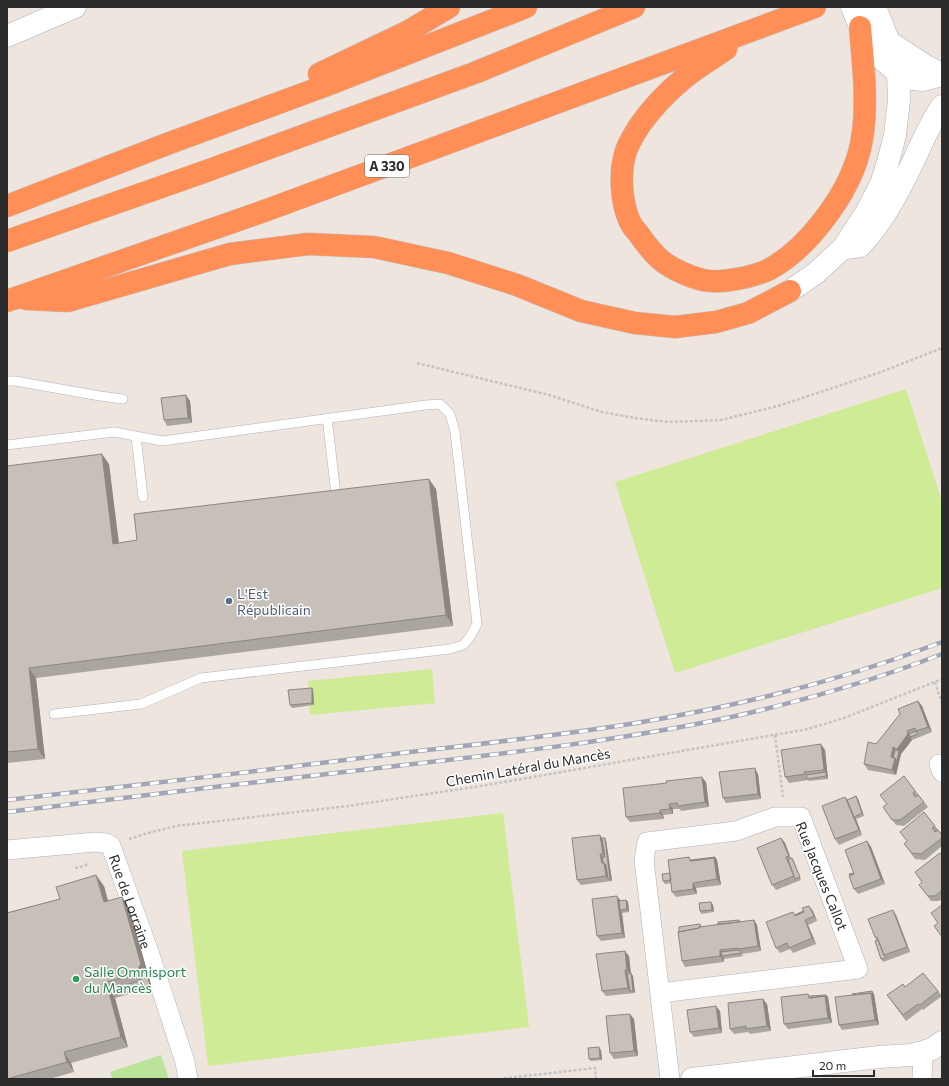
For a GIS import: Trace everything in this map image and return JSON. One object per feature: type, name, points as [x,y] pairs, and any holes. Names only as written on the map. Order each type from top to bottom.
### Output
[{"type":"highway","points":[[167,144],[318,75],[400,35],[450,7]]},
{"type":"highway","points":[[7,206],[167,144],[330,84],[526,7]]},
{"type":"highway","points":[[7,241],[201,173],[477,72],[634,7]]},
{"type":"highway","name":"A 330","points":[[12,300],[267,210],[815,7]]},
{"type":"highway","points":[[756,29],[684,78],[659,100],[634,135],[626,152],[621,177],[623,200],[630,222],[646,245],[662,261],[684,273],[704,280],[744,278],[768,270],[785,259],[816,230],[836,203],[846,186],[862,140],[866,95],[856,17]]},
{"type":"highway","points":[[12,300],[68,301],[230,254],[308,244],[374,246],[441,262],[517,285],[581,310],[635,323],[675,327],[716,322],[748,313],[790,291]]},
{"type":"street","points":[[7,36],[75,7]]},
{"type":"street","points":[[790,291],[816,273],[843,248],[866,212],[881,184],[888,162],[895,135],[899,100],[898,73],[889,42],[875,7]]},
{"type":"street","points":[[856,17],[884,61],[898,73],[912,79],[924,80],[942,74]]},
{"type":"street","points":[[889,42],[926,66],[942,74]]},
{"type":"street","points":[[843,248],[860,246],[872,233],[892,202],[935,116],[942,106]]},
{"type":"street","name":"Rue Jacques Callot","points":[[660,993],[858,969],[801,816],[775,817],[736,831],[647,842],[644,860],[670,1079]]},
{"type":"street","name":"Rue de Lorraine","points":[[7,850],[96,842],[106,843],[111,846],[150,955],[185,1062],[188,1079]]},
{"type":"street","points":[[692,1079],[879,1057],[911,1055],[932,1049],[942,1042]]},
{"type":"street","points":[[922,1079],[923,1052]]},
{"type":"lane","points":[[7,381],[15,381],[123,399]]},
{"type":"lane","points":[[7,445],[114,432],[162,441],[440,404],[450,414],[454,432],[477,624],[470,637],[463,645],[450,649],[202,678],[141,704],[54,714]]},
{"type":"lane","points":[[327,418],[336,494]]},
{"type":"lane","points":[[136,436],[143,497]]},
{"type":"path","points":[[417,363],[548,395],[602,412],[668,422],[721,420],[778,406],[881,372],[942,348]]},
{"type":"path","name":"Chemin Latéral du Mancès","points":[[111,846],[148,833],[176,826],[379,802],[487,785],[775,735],[844,718],[942,679]]},
{"type":"path","points":[[934,682],[942,703]]},
{"type":"path","points":[[775,735],[786,817]]},
{"type":"path","points":[[499,1079],[595,1068],[596,1079]]},
{"type":"green space","points":[[906,389],[942,502],[942,588],[675,673],[615,482]]},
{"type":"green space","points":[[432,669],[435,703],[310,715],[308,681]]},
{"type":"green space","points":[[503,813],[529,1027],[208,1066],[182,851]]},
{"type":"green space","points":[[161,1055],[169,1079],[113,1079],[110,1072]]},
{"type":"building","points":[[186,395],[188,418],[164,420],[161,398]]},
{"type":"building","name":"L'Est Républicain","points":[[102,454],[113,544],[137,540],[134,514],[429,479],[446,615],[29,668],[38,749],[7,752],[7,466]]},
{"type":"building","points":[[312,688],[312,703],[290,705],[288,690]]},
{"type":"building","points":[[918,701],[928,727],[916,731],[915,728],[907,731],[908,734],[897,749],[893,747],[891,757],[895,758],[892,770],[864,764],[868,742],[876,744],[900,714],[898,709]]},
{"type":"building","points":[[916,731],[918,734],[910,737],[909,734]]},
{"type":"building","points":[[821,744],[824,770],[804,772],[805,774],[785,777],[781,750]]},
{"type":"building","points":[[895,750],[899,751],[897,761],[893,758]]},
{"type":"building","points":[[755,768],[758,794],[723,798],[719,772]]},
{"type":"building","points":[[826,772],[826,776],[807,779],[806,775]]},
{"type":"building","points":[[904,776],[915,791],[913,793],[915,797],[918,795],[924,802],[900,820],[892,820],[883,807],[887,804],[880,795]]},
{"type":"building","points":[[702,777],[705,802],[678,806],[677,803],[669,804],[670,809],[660,810],[660,813],[626,817],[623,788]]},
{"type":"building","points":[[856,796],[862,813],[854,817],[847,800]]},
{"type":"building","points":[[845,797],[859,830],[835,839],[822,806]]},
{"type":"building","points":[[924,812],[935,826],[932,828],[936,832],[938,830],[942,835],[942,838],[921,854],[912,853],[904,844],[907,841],[900,832]]},
{"type":"building","points":[[600,835],[603,854],[600,854],[602,863],[604,863],[606,876],[577,880],[572,838]]},
{"type":"building","points":[[602,838],[605,838],[610,879],[608,879],[606,865],[603,863],[602,857],[605,857]]},
{"type":"building","points":[[781,838],[789,856],[786,857],[794,876],[772,885],[757,848]]},
{"type":"building","points":[[867,841],[881,879],[854,889],[849,876],[854,874],[845,850]]},
{"type":"building","points":[[940,853],[942,856],[942,890],[935,896],[928,896],[919,885],[922,882],[915,872]]},
{"type":"building","points":[[689,857],[690,861],[714,858],[717,879],[693,883],[693,889],[672,892],[668,860]]},
{"type":"building","points":[[715,857],[715,861],[714,858],[691,861],[691,860]]},
{"type":"building","points":[[792,858],[800,877],[795,879],[788,860]]},
{"type":"building","points":[[670,873],[671,880],[663,881],[662,874]]},
{"type":"building","name":"Salle Omnisport du Mancès","points":[[96,875],[104,902],[122,897],[141,964],[135,974],[106,982],[121,1037],[64,1052],[67,1062],[7,1079],[7,913],[60,899],[56,887]]},
{"type":"building","points":[[617,896],[622,933],[597,936],[592,899]]},
{"type":"building","points":[[626,900],[627,909],[620,910],[619,901]]},
{"type":"building","points":[[711,902],[712,910],[700,911],[699,903]]},
{"type":"building","points":[[942,905],[942,937],[934,926],[938,923],[931,913]]},
{"type":"building","points":[[809,906],[814,916],[805,920],[812,938],[789,948],[787,943],[776,948],[766,922],[793,912],[795,916],[804,912],[802,908]]},
{"type":"building","points":[[893,910],[907,947],[884,955],[868,919]]},
{"type":"building","points":[[739,920],[739,922],[718,924],[718,922]]},
{"type":"building","points":[[754,920],[758,946],[720,950],[720,956],[682,961],[678,932],[699,927]]},
{"type":"building","points":[[700,924],[699,928],[679,932],[679,927]]},
{"type":"building","points":[[878,940],[886,958],[881,959],[875,941]]},
{"type":"building","points":[[740,950],[741,953],[722,956],[721,952]]},
{"type":"building","points":[[625,951],[627,970],[625,970],[628,988],[602,991],[596,954]]},
{"type":"building","points":[[146,971],[150,985],[113,995],[111,989],[140,981]]},
{"type":"building","points":[[627,973],[631,973],[633,991],[630,991]]},
{"type":"building","points":[[923,973],[938,991],[920,1005],[918,1004],[903,1015],[887,995],[903,984],[905,987]]},
{"type":"building","points":[[872,991],[873,995],[871,993],[852,994]]},
{"type":"building","points":[[871,993],[875,1020],[839,1025],[835,997]]},
{"type":"building","points":[[808,994],[809,998],[825,996],[828,1018],[784,1024],[781,997]]},
{"type":"building","points":[[826,995],[827,999],[825,996],[811,998],[810,996]]},
{"type":"building","points":[[763,999],[767,1026],[746,1029],[746,1026],[730,1029],[728,1003]]},
{"type":"building","points":[[716,1006],[719,1028],[690,1032],[687,1010]]},
{"type":"building","points":[[630,1014],[634,1051],[610,1053],[606,1016]]},
{"type":"building","points":[[599,1047],[600,1058],[589,1059],[588,1048]]},
{"type":"railway","points":[[7,800],[584,731],[642,722],[718,708],[794,690],[869,668],[942,642]]},
{"type":"railway","points":[[7,812],[524,751],[694,725],[736,716],[840,689],[942,654]]},
{"type":"place","name":"L'Est Républicain","points":[[229,601]]},
{"type":"place","name":"Salle Omnisport du Mancès","points":[[76,979]]}]
